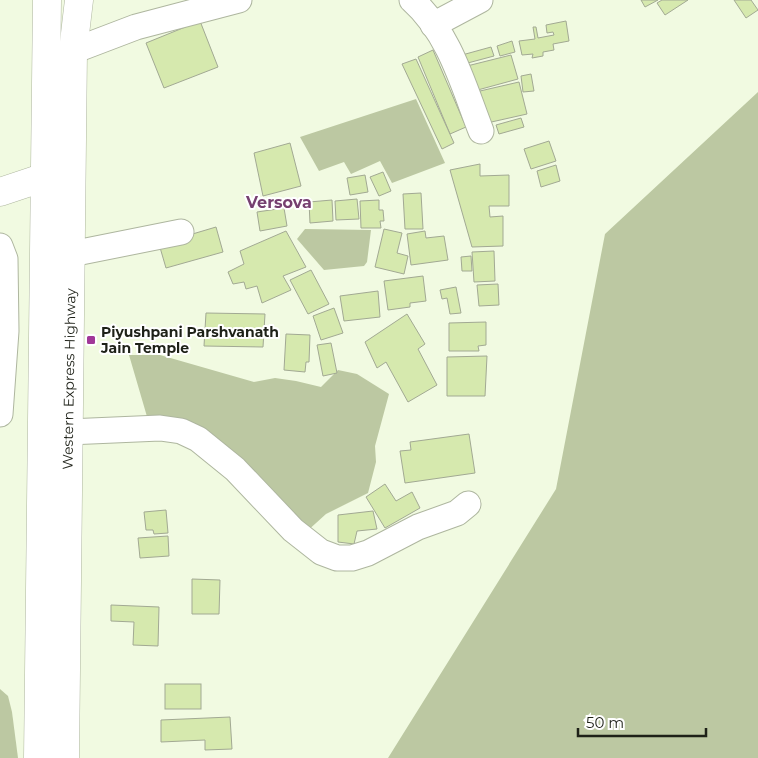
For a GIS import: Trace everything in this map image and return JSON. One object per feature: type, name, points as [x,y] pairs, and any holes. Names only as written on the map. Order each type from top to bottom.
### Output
[{"type":"highway","name":"Western Express Highway","points":[[38,758],[47,0]]},
{"type":"highway","name":"Western Express Highway","points":[[65,758],[73,51],[80,0]]},
{"type":"highway","points":[[0,192],[45,177]]},
{"type":"street","points":[[73,51],[136,27],[239,0]]},
{"type":"street","points":[[412,0],[422,8],[449,47],[481,131]]},
{"type":"street","points":[[433,25],[480,0]]},
{"type":"street","points":[[70,254],[181,232]]},
{"type":"street","points":[[0,246],[5,259],[6,331],[0,414]]},
{"type":"street","points":[[68,432],[160,428],[182,430],[198,439],[235,469],[292,530],[321,552],[337,558],[352,558],[368,553],[418,527],[457,513],[468,504]]},
{"type":"green space","points":[[758,92],[758,758],[388,758],[556,489],[605,234]]},
{"type":"green space","points":[[416,99],[445,163],[392,183],[380,161],[351,174],[344,162],[319,171],[300,137]]},
{"type":"green space","points":[[305,229],[371,230],[367,262],[364,266],[324,270],[297,239]]},
{"type":"green space","points":[[129,355],[160,355],[254,382],[275,378],[321,387],[338,370],[357,374],[389,394],[375,446],[376,462],[368,493],[326,514],[305,533],[272,489],[148,420]]},
{"type":"green space","points":[[0,689],[8,696],[18,758],[0,758]]},
{"type":"building","points":[[641,0],[658,0],[645,7]]},
{"type":"building","points":[[662,0],[688,0],[665,15],[657,3]]},
{"type":"building","points":[[734,0],[751,0],[758,10],[746,18]]},
{"type":"building","points":[[200,21],[218,67],[164,88],[146,43]]},
{"type":"building","points":[[566,21],[569,41],[553,44],[554,50],[543,52],[543,56],[532,58],[533,54],[522,55],[519,41],[535,39],[533,27],[536,27],[538,38],[554,35],[553,32],[547,33],[546,25]]},
{"type":"building","points":[[512,41],[515,52],[500,56],[497,46]]},
{"type":"building","points":[[491,47],[494,56],[464,64],[462,55]]},
{"type":"building","points":[[433,50],[466,127],[450,134],[418,57]]},
{"type":"building","points":[[511,55],[518,79],[474,91],[467,66]]},
{"type":"building","points":[[416,59],[454,143],[442,149],[402,64]]},
{"type":"building","points":[[531,74],[534,91],[523,92],[521,76]]},
{"type":"building","points":[[519,82],[527,114],[487,123],[480,91]]},
{"type":"building","points":[[521,118],[524,127],[499,134],[496,125]]},
{"type":"building","points":[[549,141],[556,161],[531,169],[524,149]]},
{"type":"building","points":[[290,143],[301,186],[263,196],[254,153]]},
{"type":"building","points":[[480,164],[480,176],[509,175],[509,206],[489,206],[490,217],[503,216],[503,246],[472,247],[450,170]]},
{"type":"building","points":[[556,165],[560,181],[541,187],[537,171]]},
{"type":"building","points":[[383,172],[391,191],[379,196],[370,177]]},
{"type":"building","points":[[365,175],[368,192],[350,195],[347,178]]},
{"type":"building","points":[[421,193],[423,229],[405,229],[403,194]]},
{"type":"building","points":[[357,199],[359,219],[336,220],[335,201]]},
{"type":"building","points":[[332,200],[333,221],[310,223],[309,202]]},
{"type":"building","points":[[379,200],[379,210],[383,210],[384,221],[380,221],[381,228],[361,228],[360,201]]},
{"type":"building","points":[[284,208],[287,226],[260,231],[257,212]]},
{"type":"building","points":[[216,227],[223,252],[166,268],[159,244]]},
{"type":"building","points":[[384,229],[402,233],[397,253],[408,256],[404,274],[375,267]]},
{"type":"building","points":[[286,231],[306,267],[283,276],[291,290],[262,303],[257,286],[246,289],[244,282],[233,284],[228,272],[244,264],[240,251]]},
{"type":"building","points":[[425,231],[426,238],[444,236],[448,260],[411,265],[407,234]]},
{"type":"building","points":[[494,251],[495,281],[474,282],[472,252]]},
{"type":"building","points":[[471,256],[472,271],[462,271],[461,257]]},
{"type":"building","points":[[311,270],[329,304],[308,314],[290,280]]},
{"type":"building","points":[[423,276],[426,301],[410,303],[410,307],[388,310],[384,281]]},
{"type":"building","points":[[498,284],[499,305],[479,306],[477,285]]},
{"type":"building","points":[[456,287],[461,313],[450,314],[447,298],[442,299],[440,290]]},
{"type":"building","points":[[378,291],[380,317],[344,321],[340,296]]},
{"type":"building","points":[[334,308],[343,333],[321,340],[313,316]]},
{"type":"building","points":[[206,313],[265,314],[263,347],[204,346]]},
{"type":"building","points":[[407,314],[425,344],[418,349],[437,385],[408,402],[386,362],[377,368],[365,342]]},
{"type":"building","points":[[486,322],[486,345],[478,346],[479,351],[449,351],[449,323]]},
{"type":"building","points":[[286,334],[310,335],[309,362],[306,362],[305,372],[284,370]]},
{"type":"building","points":[[331,343],[337,373],[323,376],[317,345]]},
{"type":"building","points":[[487,356],[485,396],[447,396],[447,357]]},
{"type":"building","points":[[469,434],[475,473],[405,483],[400,451],[411,450],[410,442]]},
{"type":"building","points":[[385,484],[396,501],[412,492],[420,508],[385,528],[366,497]]},
{"type":"building","points":[[166,510],[168,533],[154,534],[153,530],[146,530],[144,512]]},
{"type":"building","points":[[373,511],[377,529],[357,531],[354,544],[338,542],[338,515]]},
{"type":"building","points":[[168,536],[169,556],[140,558],[138,538]]},
{"type":"building","points":[[192,579],[220,580],[219,614],[192,614]]},
{"type":"building","points":[[111,605],[159,607],[158,646],[133,645],[134,622],[111,621]]},
{"type":"building","points":[[165,684],[201,684],[201,709],[165,709]]},
{"type":"building","points":[[230,717],[232,749],[205,750],[205,740],[161,742],[161,720]]},
{"type":"place","name":"Piyushpani Parshvanath Jain Temple","points":[[91,340]]},
{"type":"district","name":"Versova","points":[[279,202]]}]
